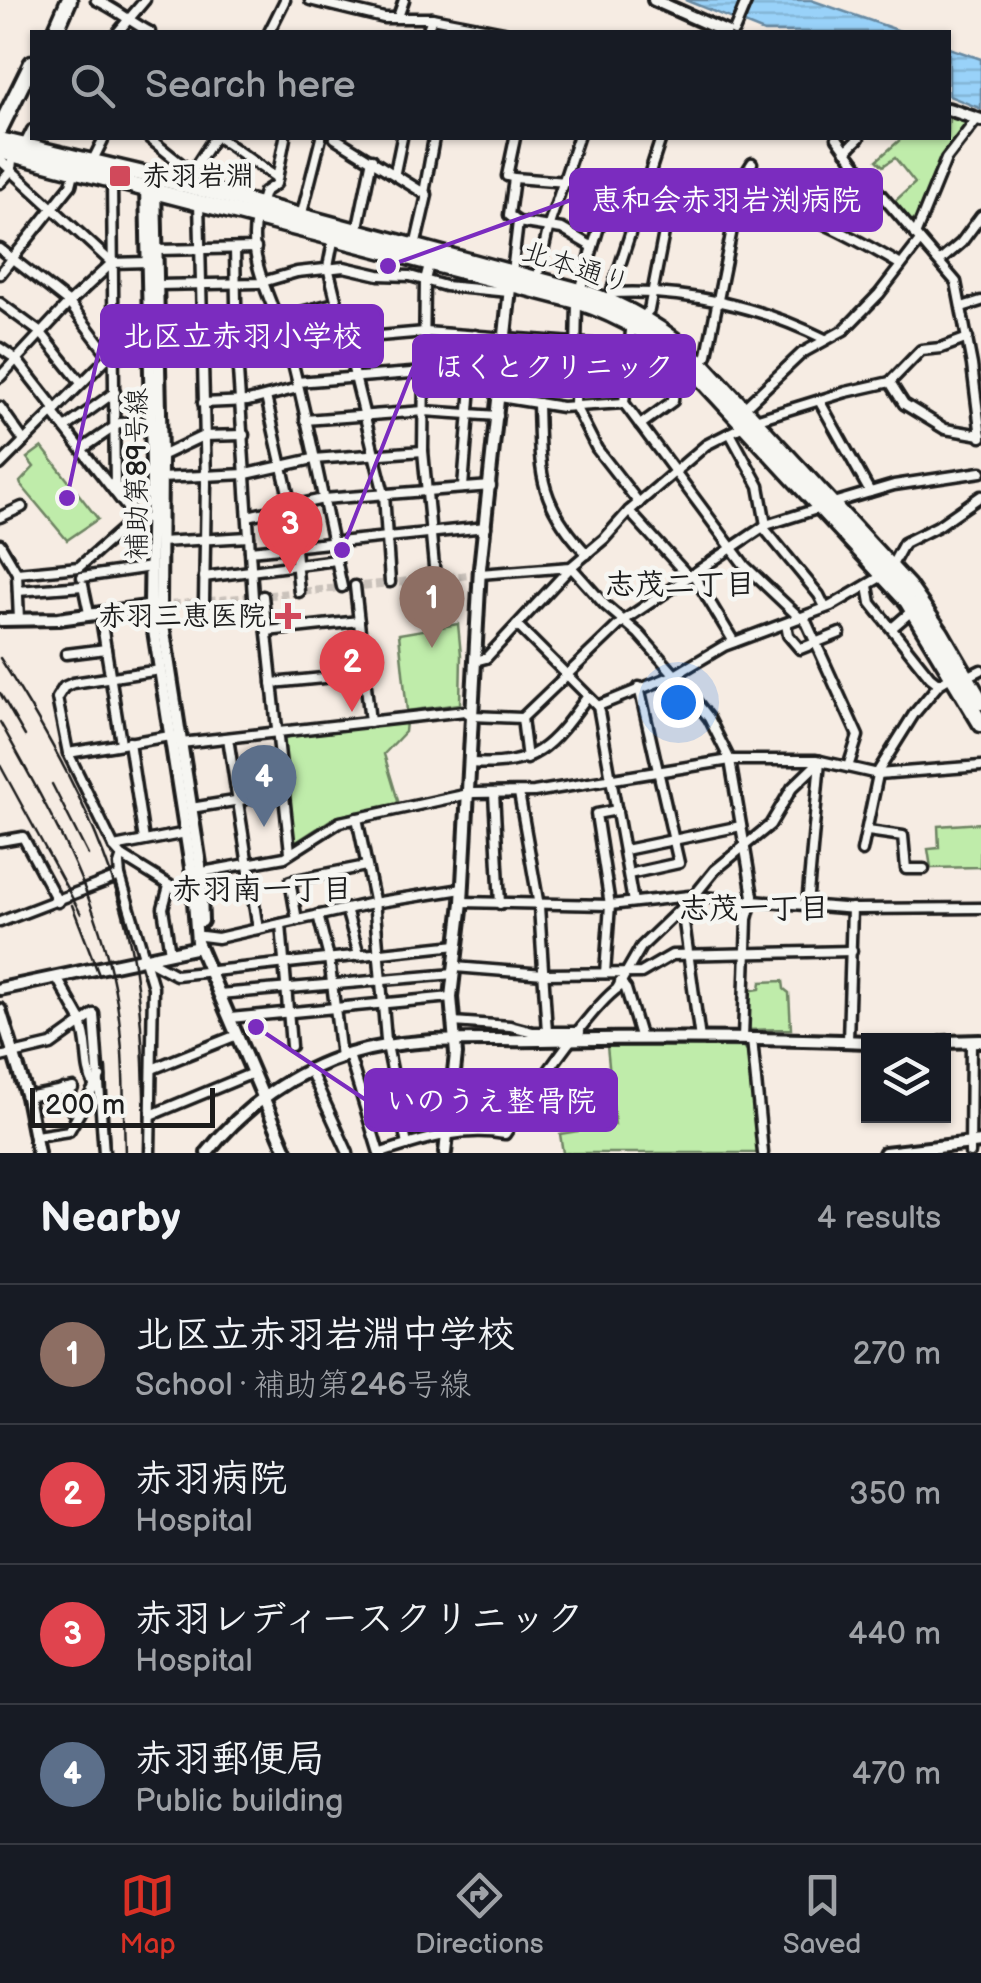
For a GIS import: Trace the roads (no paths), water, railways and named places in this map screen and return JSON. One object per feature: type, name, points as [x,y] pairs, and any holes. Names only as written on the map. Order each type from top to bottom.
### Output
[{"type":"highway","points":[[48,30],[61,0]]},
{"type":"highway","points":[[56,30],[69,0]]},
{"type":"highway","points":[[0,137],[30,68]]},
{"type":"highway","points":[[0,137],[30,84]]},
{"type":"highway","name":"北本通り","points":[[0,137],[92,162],[151,184]]},
{"type":"highway","name":"北本通り","points":[[25,143],[75,169],[190,188],[334,236],[414,252],[430,261],[510,283],[578,296],[610,297],[750,422],[927,610],[981,702]]},
{"type":"highway","name":"北本通り","points":[[190,188],[258,211],[301,217],[356,232],[510,283],[536,279],[578,296],[669,335],[744,408],[750,422]]},
{"type":"highway","name":"北本通り","points":[[887,571],[966,673],[981,724]]},
{"type":"street","points":[[96,0],[146,30]]},
{"type":"street","points":[[120,30],[146,0]]},
{"type":"street","points":[[270,30],[285,0]]},
{"type":"street","points":[[310,0],[384,18],[432,18],[494,30]]},
{"type":"street","points":[[398,17],[404,0]]},
{"type":"street","points":[[654,0],[728,30]]},
{"type":"street","points":[[734,30],[747,0]]},
{"type":"street","points":[[429,30],[432,18]]},
{"type":"street","points":[[744,408],[802,353],[844,330],[901,265],[918,238],[946,158],[979,119],[951,110]]},
{"type":"street","points":[[92,162],[103,140]]},
{"type":"street","points":[[151,140],[190,188],[199,250],[204,602]]},
{"type":"street","points":[[190,188],[215,140]]},
{"type":"street","points":[[219,140],[277,178]]},
{"type":"street","points":[[285,140],[276,184],[264,192],[258,211],[256,248],[290,352],[342,587]]},
{"type":"street","points":[[301,217],[320,140]]},
{"type":"street","points":[[339,140],[424,193]]},
{"type":"street","points":[[395,172],[402,140]]},
{"type":"street","points":[[410,276],[434,140]]},
{"type":"street","points":[[515,140],[506,176],[739,195],[810,217],[901,265]]},
{"type":"street","points":[[536,279],[577,140]]},
{"type":"street","points":[[661,140],[610,297],[650,293],[718,302],[780,318],[825,339]]},
{"type":"street","points":[[838,140],[956,282],[981,437],[945,429],[904,404],[890,382]]},
{"type":"street","points":[[846,151],[857,140]]},
{"type":"street","points":[[0,183],[25,143]]},
{"type":"street","points":[[356,232],[372,159]]},
{"type":"street","points":[[0,160],[112,263]]},
{"type":"street","points":[[701,363],[707,356],[742,179],[752,163]]},
{"type":"street","points":[[0,274],[72,185],[75,169]]},
{"type":"street","points":[[112,178],[115,492]]},
{"type":"street","points":[[514,178],[509,215],[518,222],[573,234],[591,246]]},
{"type":"street","name":"補助第89号線","points":[[151,184],[158,286],[154,322]]},
{"type":"street","name":"補助第89号線","points":[[151,184],[151,422],[160,542],[155,606],[191,808],[202,947],[288,1153]]},
{"type":"street","points":[[612,186],[578,296],[575,406],[596,449],[639,502]]},
{"type":"street","points":[[672,190],[648,310],[631,331],[624,403],[756,577],[802,617],[858,736],[848,767]]},
{"type":"street","points":[[940,261],[961,243],[981,216]]},
{"type":"street","points":[[445,1153],[456,1042],[451,997],[462,902],[480,574],[518,222]]},
{"type":"street","points":[[334,236],[328,268],[384,494],[390,582]]},
{"type":"street","points":[[157,250],[256,248]]},
{"type":"street","points":[[0,249],[69,303],[112,357]]},
{"type":"street","points":[[235,249],[237,356],[251,571],[267,630],[297,920]]},
{"type":"street","points":[[430,261],[425,280],[424,451],[435,577]]},
{"type":"street","points":[[0,376],[112,263],[148,262]]},
{"type":"street","points":[[158,286],[265,282],[328,268],[425,280],[510,283]]},
{"type":"street","points":[[114,323],[278,318],[335,302]]},
{"type":"street","points":[[962,307],[981,302]]},
{"type":"street","points":[[0,303],[41,333],[81,383]]},
{"type":"street","points":[[0,465],[112,357],[290,352],[345,338],[424,332],[629,347]]},
{"type":"street","points":[[462,487],[475,335]]},
{"type":"street","points":[[476,661],[486,658],[571,567],[706,445],[750,422],[890,382],[921,350],[941,348],[968,338]]},
{"type":"street","points":[[0,348],[16,359],[134,518]]},
{"type":"street","name":"補助第89号線","points":[[154,357],[161,456],[151,518],[150,566],[160,670],[196,873]]},
{"type":"street","points":[[640,425],[673,401],[676,361],[680,358]]},
{"type":"street","points":[[202,403],[242,402],[297,385],[424,372]]},
{"type":"street","points":[[66,428],[115,392]]},
{"type":"street","points":[[266,397],[290,506],[299,592]]},
{"type":"street","points":[[500,397],[575,406],[624,403]]},
{"type":"street","points":[[820,402],[870,492]]},
{"type":"street","points":[[538,403],[540,478],[560,525],[587,554]]},
{"type":"street","points":[[0,408],[24,441]]},
{"type":"street","points":[[305,420],[424,412],[498,416]]},
{"type":"street","points":[[82,449],[115,425],[151,422]]},
{"type":"street","points":[[0,433],[12,424]]},
{"type":"street","points":[[730,433],[758,486],[764,526],[825,608]]},
{"type":"street","points":[[161,456],[203,436],[244,435]]},
{"type":"street","points":[[115,492],[141,474],[204,478],[246,474],[314,459],[424,451]]},
{"type":"street","points":[[68,752],[170,736],[181,744],[465,711],[472,716],[522,718],[623,621],[764,526],[870,492],[981,472]]},
{"type":"street","points":[[248,516],[323,500],[491,486]]},
{"type":"street","points":[[598,706],[674,675],[734,642],[825,608],[868,586],[887,571],[906,541],[938,526],[981,496]]},
{"type":"street","points":[[0,517],[22,507]]},
{"type":"street","points":[[630,511],[691,575],[734,642]]},
{"type":"street","points":[[17,573],[78,567],[134,518],[151,518]]},
{"type":"street","points":[[250,552],[486,527]]},
{"type":"street","points":[[160,542],[249,537]]},
{"type":"street","points":[[0,544],[17,573],[18,620]]},
{"type":"street","points":[[204,577],[336,560]]},
{"type":"street","points":[[18,591],[83,582],[150,566]]},
{"type":"street","points":[[78,567],[106,648],[144,840]]},
{"type":"street","points":[[480,574],[571,567]]},
{"type":"street","points":[[571,567],[640,634],[674,675],[709,718],[730,760],[752,900],[746,954],[748,1039],[763,1153]]},
{"type":"street","points":[[355,586],[370,722]]},
{"type":"street","points":[[868,586],[872,604],[939,684]]},
{"type":"street","points":[[0,620],[155,606]]},
{"type":"street","points":[[892,628],[914,608]]},
{"type":"street","points":[[267,630],[359,620]]},
{"type":"street","points":[[786,624],[788,635],[800,649],[840,633]]},
{"type":"street","points":[[517,625],[598,706],[633,902]]},
{"type":"street","points":[[66,654],[106,648]]},
{"type":"street","points":[[160,670],[68,684],[57,698],[68,752],[114,847],[169,886],[182,891],[198,889]]},
{"type":"street","points":[[862,851],[878,774],[908,722],[939,684],[966,673]]},
{"type":"street","points":[[272,684],[364,674]]},
{"type":"street","points":[[629,874],[679,863],[639,687]]},
{"type":"street","points":[[470,762],[527,759],[568,724],[587,696]]},
{"type":"street","points":[[522,718],[527,759]]},
{"type":"street","points":[[228,738],[258,929]]},
{"type":"street","points":[[196,873],[288,854],[328,828],[357,818],[468,794],[519,793],[730,760],[820,761],[878,774],[923,765],[981,766]]},
{"type":"street","points":[[318,916],[345,1056],[380,1153],[447,1134],[481,1130],[504,1134],[535,1088],[620,985],[640,947],[694,896],[714,870],[770,825],[792,788],[820,761]]},
{"type":"street","points":[[807,905],[820,761]]},
{"type":"street","points":[[191,808],[284,793]]},
{"type":"street","points":[[494,793],[500,904]]},
{"type":"street","points":[[519,793],[539,906],[547,1032]]},
{"type":"street","points":[[604,973],[610,904],[596,814],[617,810]]},
{"type":"street","points":[[357,818],[373,903],[387,1046],[407,1145]]},
{"type":"street","points":[[625,850],[742,826]]},
{"type":"street","points":[[868,831],[903,836],[906,869],[924,869]]},
{"type":"street","points":[[114,847],[186,833]]},
{"type":"street","points":[[0,841],[24,837],[60,901]]},
{"type":"street","points":[[122,856],[120,876],[153,987],[150,1153]]},
{"type":"street","points":[[290,881],[366,866]]},
{"type":"street","points":[[0,922],[120,876]]},
{"type":"street","points":[[169,886],[163,908],[170,953]]},
{"type":"street","points":[[0,989],[202,947],[218,938],[373,903],[462,889]]},
{"type":"street","points":[[462,902],[539,906],[694,896],[852,908],[981,908]]},
{"type":"street","points":[[682,908],[700,1039]]},
{"type":"street","points":[[848,1041],[852,908]]},
{"type":"street","points":[[346,909],[359,955]]},
{"type":"street","points":[[281,924],[291,1046]]},
{"type":"street","points":[[146,959],[176,975],[457,946]]},
{"type":"street","points":[[220,994],[454,970],[641,973],[671,955],[852,952]]},
{"type":"street","points":[[57,978],[81,1023],[90,1080],[97,1081]]},
{"type":"street","points":[[620,985],[641,1039]]},
{"type":"street","points":[[230,1018],[451,997]]},
{"type":"street","points":[[0,1010],[27,1097],[38,1153]]},
{"type":"street","points":[[0,1057],[51,1045],[94,1014],[104,1153]]},
{"type":"street","points":[[453,1022],[577,1036],[861,1042]]},
{"type":"street","points":[[152,1070],[237,1035]]},
{"type":"street","points":[[208,1153],[230,1126],[264,1098],[310,1070],[345,1056],[387,1046],[577,1036]]},
{"type":"street","points":[[885,1153],[974,1146],[976,1042]]},
{"type":"street","points":[[310,1070],[348,1153]]},
{"type":"street","points":[[151,1115],[253,1072]]},
{"type":"street","points":[[36,1136],[69,1131],[97,1081]]},
{"type":"street","points":[[27,1097],[68,1088],[72,1111]]},
{"type":"water","points":[[685,0],[811,0],[897,30],[759,30]]},
{"type":"water","points":[[951,49],[981,59],[981,109],[951,97]]},
{"type":"tunnel","points":[[160,606],[480,574]]},
{"type":"railway","points":[[0,658],[79,797],[122,909],[139,999],[145,1153]]},
{"type":"railway","points":[[0,693],[25,736]]},
{"type":"railway","points":[[0,722],[66,845],[103,942],[119,1019],[125,1153]]},
{"type":"railway","points":[[0,765],[81,914]]},
{"type":"railway","points":[[52,784],[88,855]]},
{"type":"railway","points":[[72,905],[99,975]]},
{"type":"railway","points":[[106,1067],[110,1153]]},
{"type":"place","name":"赤羽岩淵","points":[[120,176]]},
{"type":"place","name":"恵和会赤羽岩渕病院","points":[[388,266]]},
{"type":"place","name":"北区立赤羽小学校","points":[[67,498]]},
{"type":"place","name":"ほくとクリニック","points":[[342,550]]},
{"type":"place","name":"赤羽レディースクリニック","points":[[290,574]]},
{"type":"place","name":"赤羽三恵医院","points":[[288,616]]},
{"type":"place","name":"北区立赤羽岩淵中学校","points":[[432,648]]},
{"type":"place","name":"赤羽病院","points":[[352,712]]},
{"type":"place","name":"赤羽郵便局","points":[[264,827]]},
{"type":"place","name":"いのうえ整骨院","points":[[256,1027]]},
{"type":"district","name":"志茂二丁目","points":[[680,585]]},
{"type":"district","name":"赤羽南一丁目","points":[[262,890]]},
{"type":"district","name":"志茂一丁目","points":[[754,909]]}]
